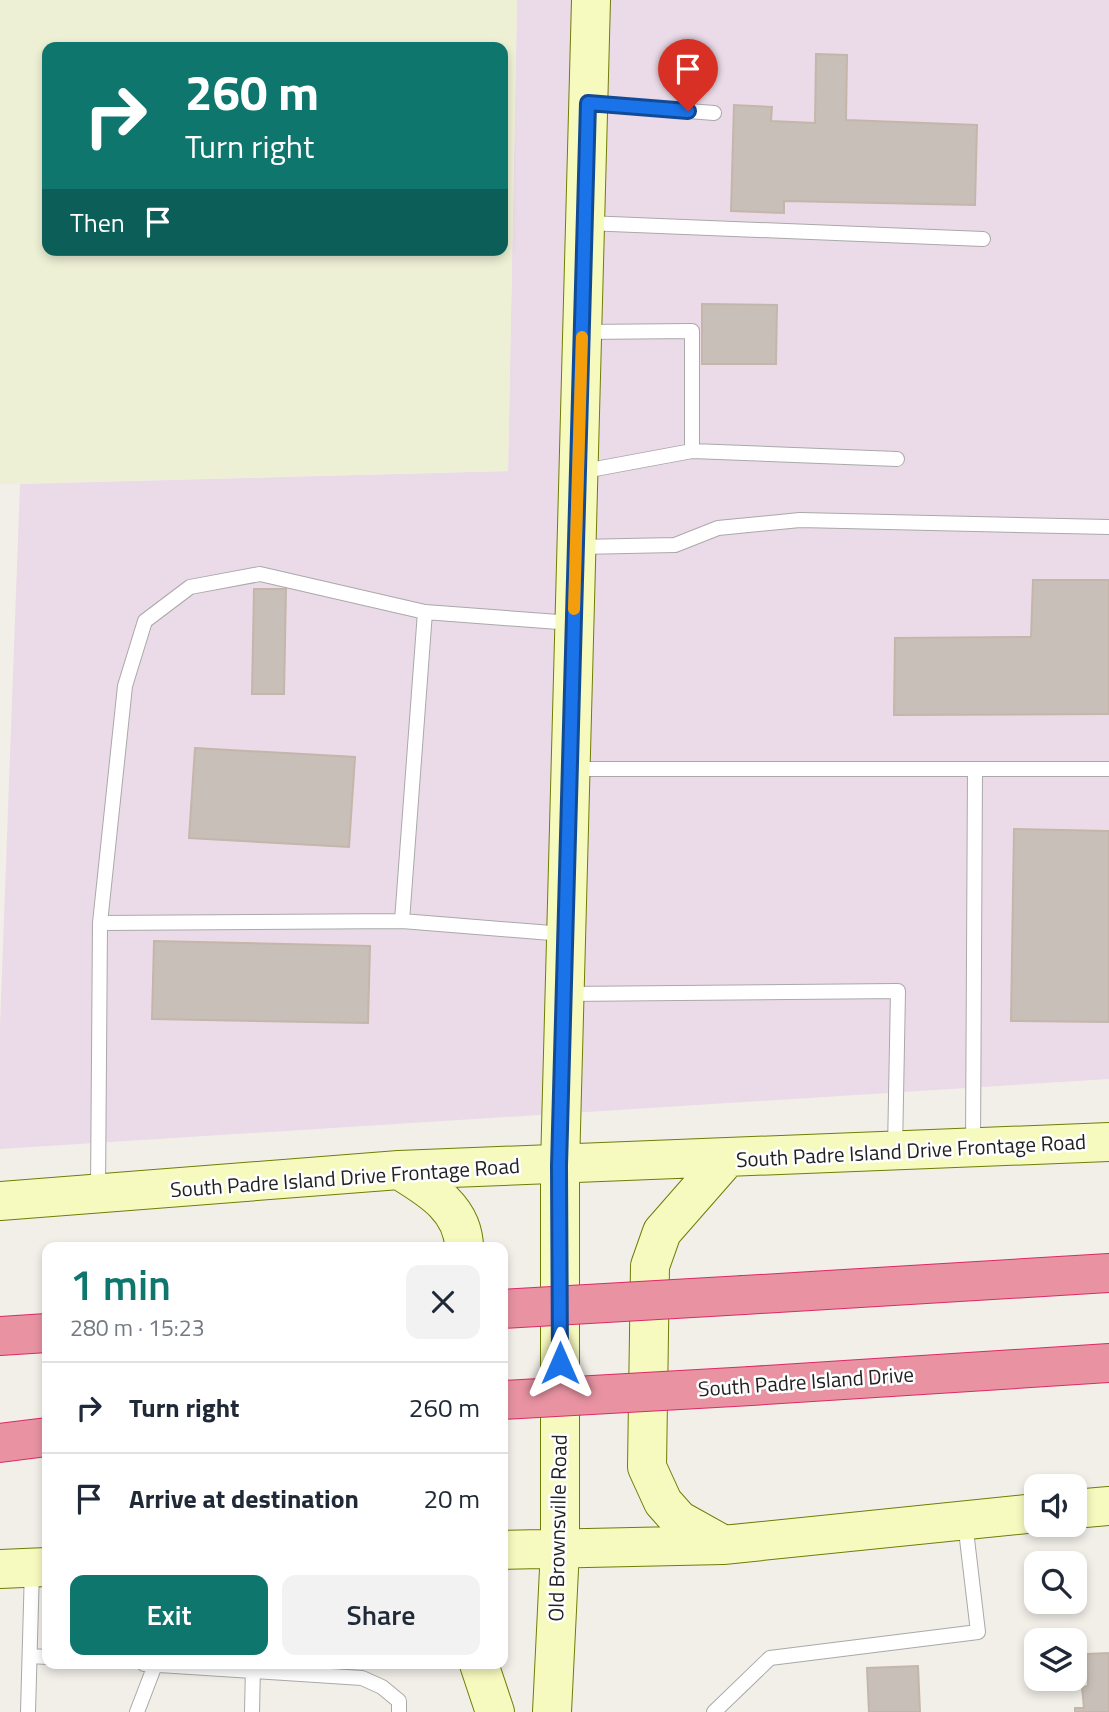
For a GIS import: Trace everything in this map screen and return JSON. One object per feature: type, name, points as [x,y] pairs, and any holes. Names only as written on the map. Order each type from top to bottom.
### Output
[{"type":"highway","points":[[508,1309],[1109,1273]]},
{"type":"highway","points":[[0,1331],[42,1332]]},
{"type":"highway","points":[[0,1336],[42,1332]]},
{"type":"highway","name":"South Padre Island Drive","points":[[508,1399],[1109,1363]]},
{"type":"highway","points":[[0,1437],[42,1436]]},
{"type":"highway","points":[[0,1443],[42,1437]]},
{"type":"main road","name":"Old Brownsville Road","points":[[552,1712],[560,1549],[559,1166],[591,0]]},
{"type":"main road","name":"South Padre Island Drive Frontage Road","points":[[0,1201],[399,1170],[559,1166],[1109,1142]]},
{"type":"main road","points":[[723,1545],[679,1520],[663,1502],[648,1467],[650,1266],[662,1232],[726,1159]]},
{"type":"main road","points":[[399,1170],[439,1195],[455,1217],[464,1242]]},
{"type":"main road","points":[[1087,1509],[1109,1506]]},
{"type":"main road","points":[[508,1550],[723,1545],[1024,1514]]},
{"type":"main road","points":[[481,1669],[495,1712]]},
{"type":"lane","points":[[588,103],[714,113]]},
{"type":"lane","points":[[585,223],[982,239]]},
{"type":"lane","points":[[582,332],[692,331],[692,451]]},
{"type":"lane","points":[[578,472],[692,451],[897,459]]},
{"type":"lane","points":[[576,547],[675,545],[718,528],[800,520],[1109,527]]},
{"type":"lane","points":[[98,1194],[100,923],[125,686],[145,621],[190,587],[260,574],[425,612],[574,623]]},
{"type":"lane","points":[[402,921],[425,612]]},
{"type":"lane","points":[[570,769],[1109,769]]},
{"type":"lane","points":[[973,1148],[975,769]]},
{"type":"lane","points":[[100,923],[402,921],[565,934]]},
{"type":"lane","points":[[564,994],[898,992],[895,1151]]},
{"type":"lane","points":[[715,1712],[770,1658],[978,1632],[965,1520]]},
{"type":"lane","points":[[27,1567],[29,1712]]},
{"type":"lane","points":[[30,1656],[42,1657]]},
{"type":"lane","points":[[137,1712],[153,1669]]},
{"type":"lane","points":[[251,1712],[253,1669]]},
{"type":"lane","points":[[264,1669],[362,1678],[382,1687],[399,1700],[399,1712]]},
{"type":"shaded area","points":[[517,0],[1109,0],[1109,1079],[0,1149],[0,1026],[20,484],[508,471]]},
{"type":"green space","points":[[0,0],[517,0],[508,471],[0,484]]},
{"type":"building","points":[[816,54],[847,55],[846,120],[977,125],[975,205],[784,201],[784,213],[731,211],[734,105],[772,107],[771,121],[815,123]]},
{"type":"building","points":[[702,304],[777,305],[776,364],[702,364]]},
{"type":"building","points":[[1033,580],[1109,580],[1109,714],[894,715],[895,638],[1031,637]]},
{"type":"building","points":[[254,589],[286,589],[284,694],[252,694]]},
{"type":"building","points":[[195,748],[355,757],[349,847],[189,838]]},
{"type":"building","points":[[1014,829],[1109,831],[1109,1022],[1011,1021]]},
{"type":"building","points":[[154,941],[370,946],[368,1023],[152,1019]]},
{"type":"building","points":[[1109,1653],[1109,1712],[1075,1712],[1075,1708],[1084,1708],[1082,1691],[1087,1691],[1088,1686],[1087,1654]]},
{"type":"building","points":[[918,1666],[920,1712],[869,1712],[867,1668]]},
{"type":"slow traffic","points":[[574,609],[582,337]]},
{"type":"route","points":[[560,1363],[559,1166],[588,103],[688,111]]}]
